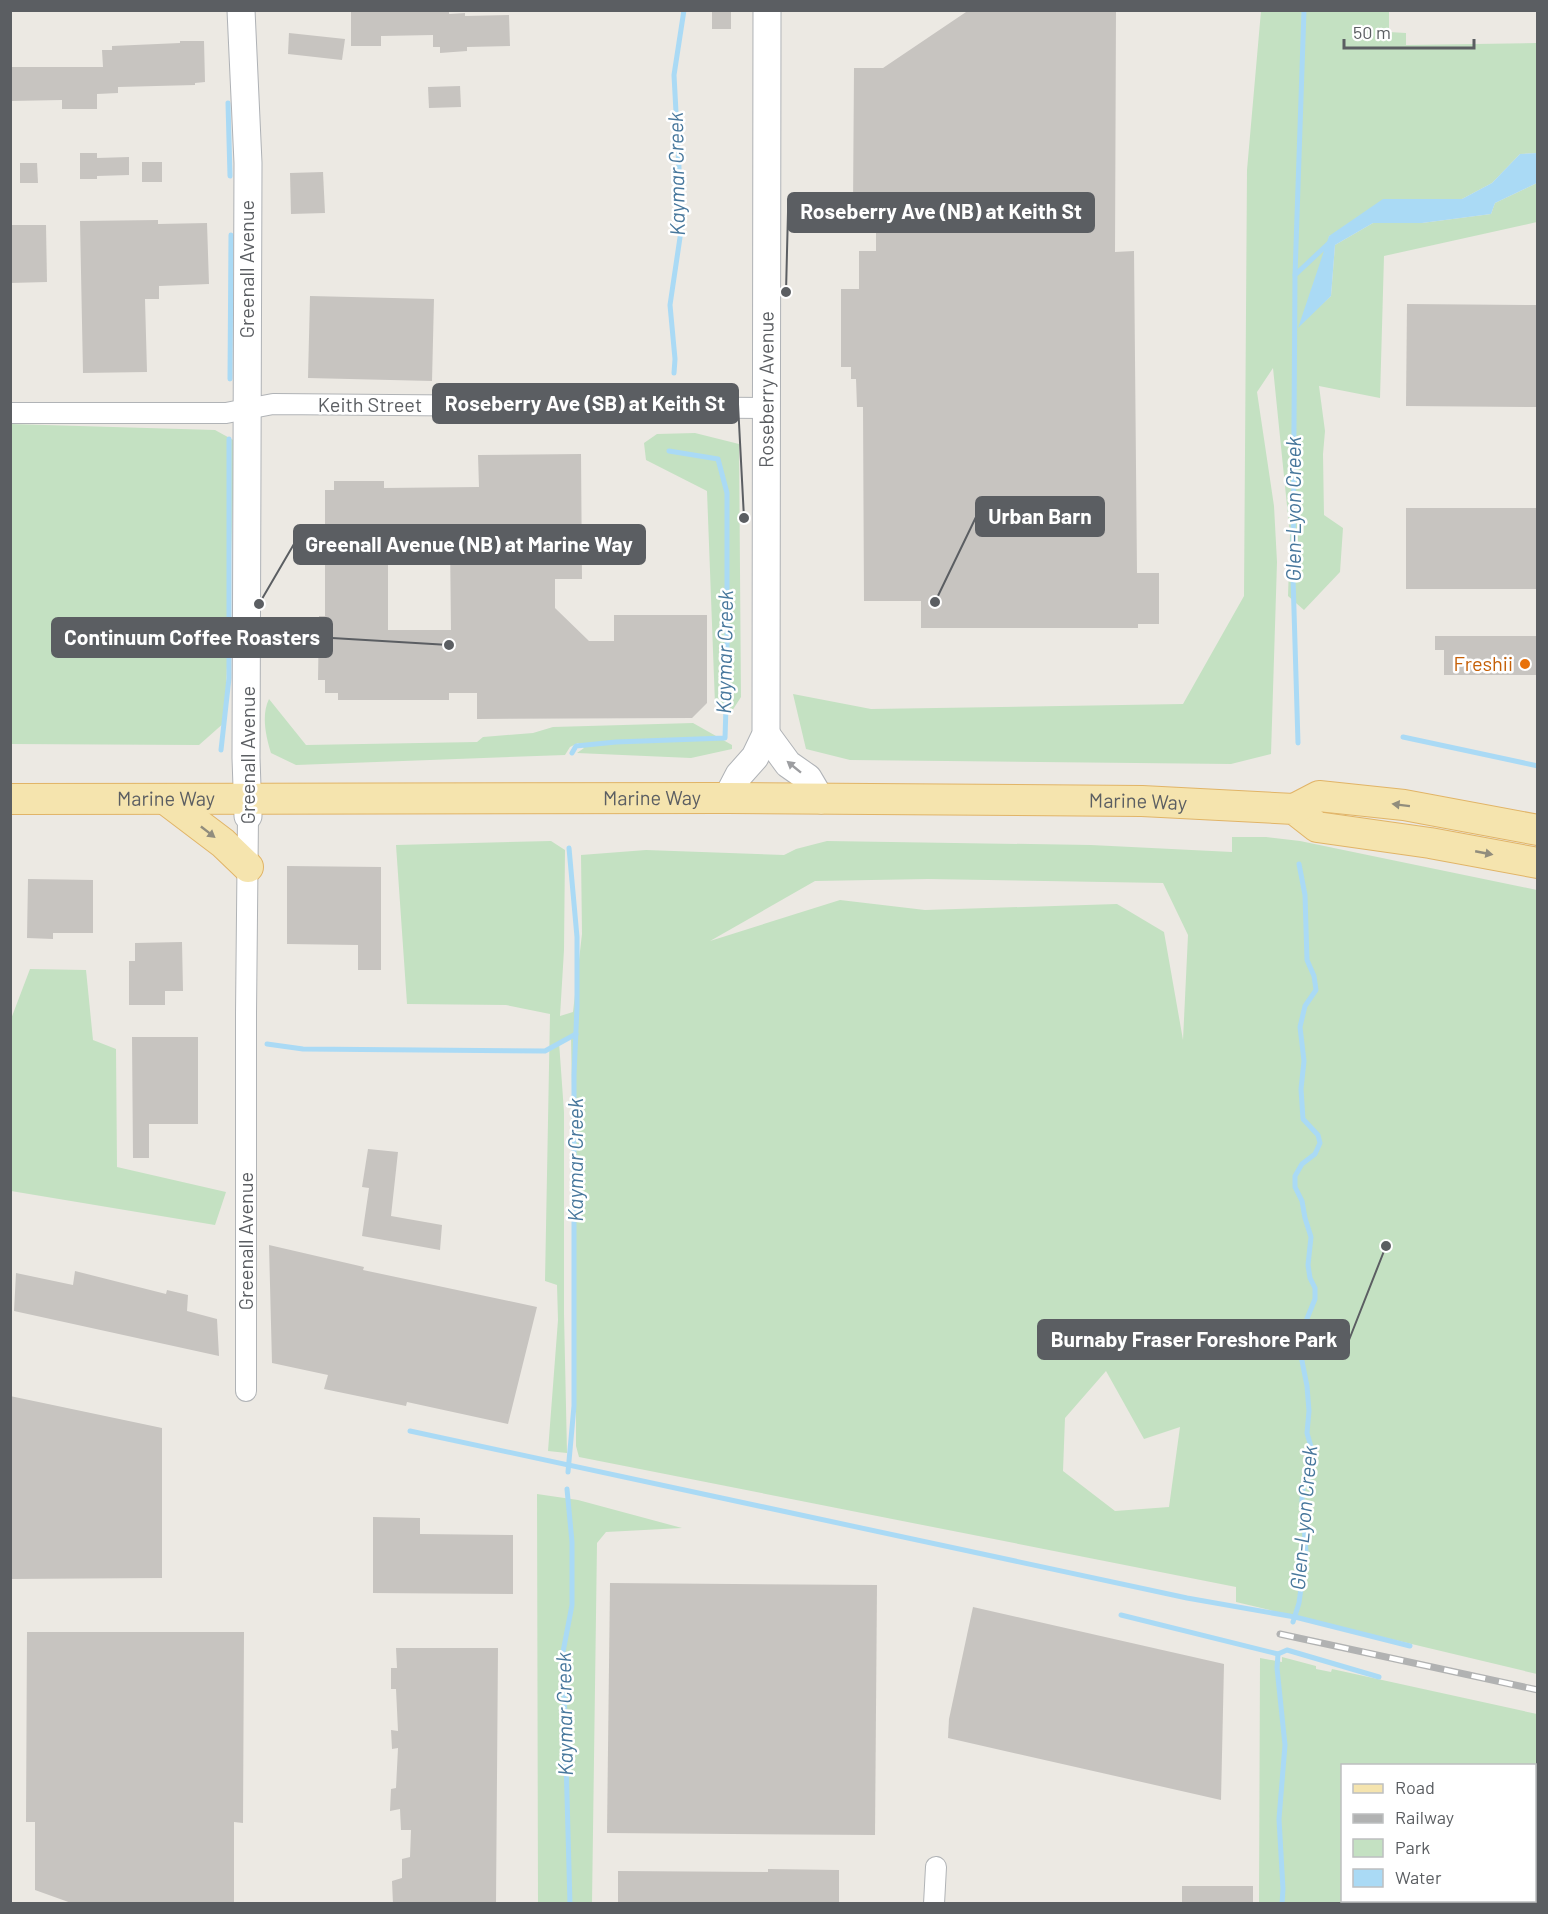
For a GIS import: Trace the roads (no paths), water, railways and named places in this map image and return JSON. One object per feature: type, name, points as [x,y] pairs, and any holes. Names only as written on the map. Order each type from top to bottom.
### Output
[{"type":"main road","name":"Marine Way","points":[[10,799],[165,799],[248,807],[727,798],[1142,801],[1294,809],[1319,796],[1404,805],[1538,830]]},
{"type":"main road","points":[[165,799],[222,843],[248,867]]},
{"type":"main road","points":[[1294,809],[1317,827],[1430,843],[1538,863]]},
{"type":"street","name":"Greenall Avenue","points":[[241,10],[248,163],[246,1391]]},
{"type":"street","name":"Roseberry Avenue","points":[[727,798],[766,734],[767,10]]},
{"type":"street","name":"Keith Street","points":[[10,413],[226,414],[273,405],[766,408]]},
{"type":"street","points":[[766,734],[788,764],[808,778],[821,800]]},
{"type":"street","points":[[934,1904],[936,1867]]},
{"type":"water","points":[[1537,153],[1537,183],[1495,203],[1491,214],[1422,223],[1373,223],[1335,245],[1331,296],[1298,328],[1329,236],[1383,199],[1462,199],[1492,183],[1520,154]]},
{"type":"waterway","name":"Kaymar Creek","points":[[674,373],[675,359],[670,305],[682,224],[674,75],[684,10]]},
{"type":"waterway","name":"Glen-Lyon Creek","points":[[1295,275],[1304,10]]},
{"type":"waterway","points":[[228,103],[230,176]]},
{"type":"waterway","points":[[230,379],[231,235]]},
{"type":"waterway","name":"Glen-Lyon Creek","points":[[1298,743],[1293,577],[1295,275],[1329,243]]},
{"type":"waterway","points":[[221,750],[229,678],[229,439]]},
{"type":"waterway","name":"Kaymar Creek","points":[[572,753],[576,746],[616,742],[725,738],[727,493],[718,459],[669,451]]},
{"type":"waterway","points":[[1403,737],[1538,766]]},
{"type":"waterway","name":"Kaymar Creek","points":[[568,1472],[574,1406],[574,1075],[577,1007],[577,937],[569,848]]},
{"type":"waterway","name":"Glen-Lyon Creek","points":[[1293,1622],[1299,1603],[1306,1552],[1303,1488],[1314,1457],[1307,1433],[1309,1411],[1307,1386],[1300,1351],[1304,1326],[1315,1299],[1315,1288],[1310,1278],[1308,1265],[1311,1237],[1302,1201],[1295,1187],[1295,1176],[1302,1164],[1315,1154],[1320,1143],[1318,1135],[1303,1119],[1301,1089],[1304,1061],[1300,1027],[1305,1006],[1316,990],[1314,976],[1307,960],[1305,895],[1299,864]]},
{"type":"waterway","points":[[267,1044],[303,1049],[545,1051],[576,1034]]},
{"type":"waterway","points":[[410,1431],[1187,1598],[1295,1617],[1410,1646]]},
{"type":"waterway","name":"Kaymar Creek","points":[[567,1489],[572,1542],[572,1605],[563,1652],[570,1904]]},
{"type":"waterway","points":[[1121,1615],[1278,1654]]},
{"type":"waterway","name":"Glen-Lyon Creek","points":[[1282,1904],[1279,1819],[1285,1745],[1277,1668],[1278,1654],[1287,1650],[1379,1677]]},
{"type":"railway","points":[[1280,1634],[1538,1690]]},
{"type":"place","name":"Roseberry Ave (NB) at Keith St","points":[[786,292]]},
{"type":"place","name":"Roseberry Ave (SB) at Keith St","points":[[744,518]]},
{"type":"place","name":"Urban Barn","points":[[935,602]]},
{"type":"place","name":"Greenall Avenue (NB) at Marine Way","points":[[259,604]]},
{"type":"place","name":"Continuum Coffee Roasters","points":[[449,645]]},
{"type":"place","name":"Freshii","points":[[1525,664]]},
{"type":"place","name":"Burnaby Fraser Foreshore Park","points":[[1386,1246]]}]
